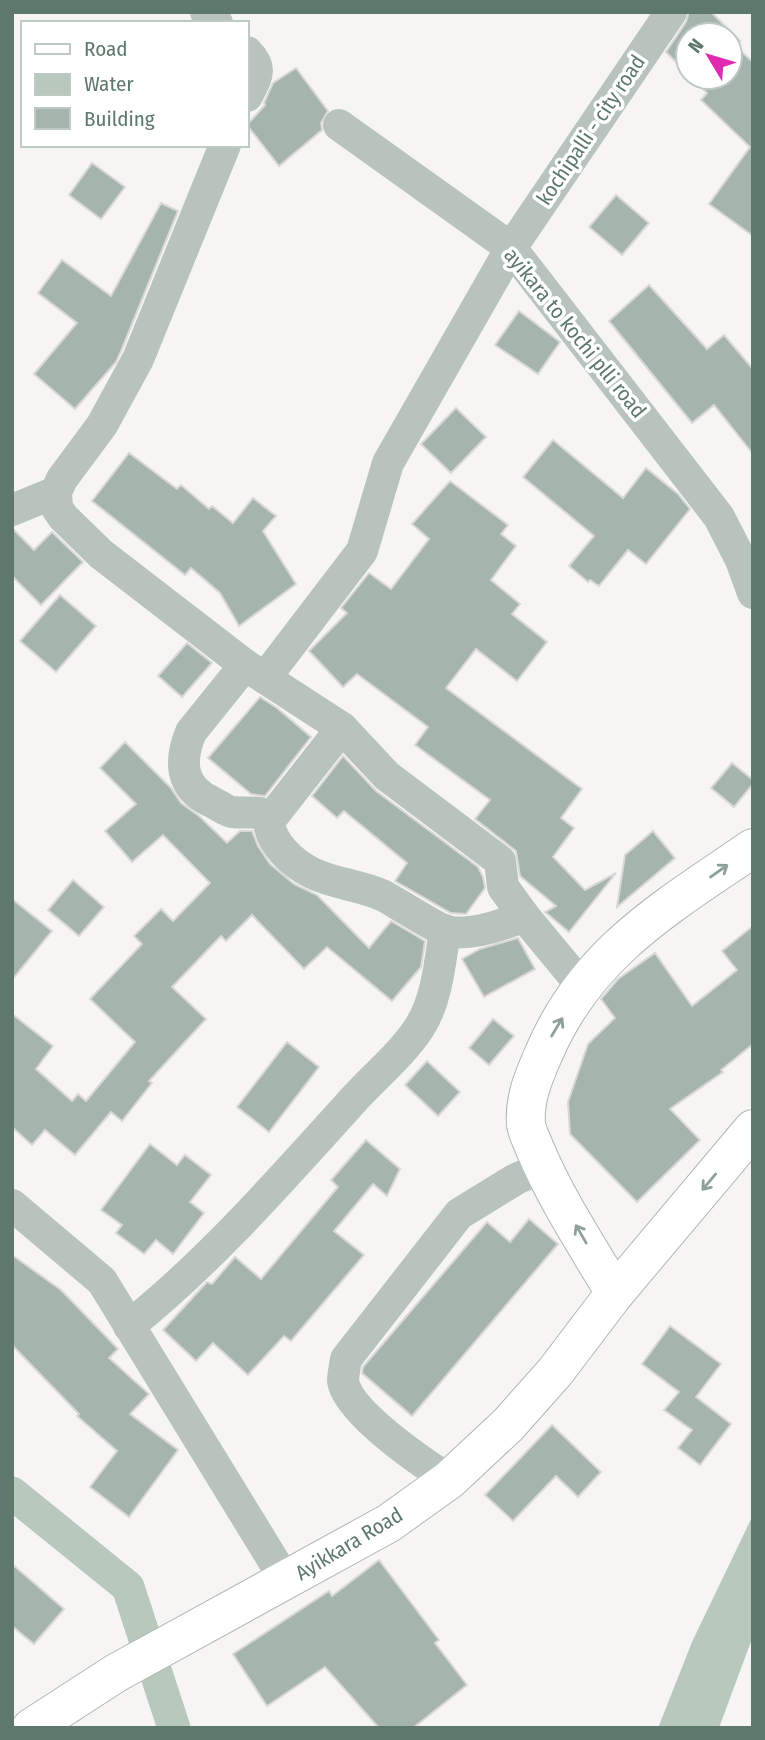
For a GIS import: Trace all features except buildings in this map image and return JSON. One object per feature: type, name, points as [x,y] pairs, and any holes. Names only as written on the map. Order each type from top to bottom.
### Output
[{"type":"main road","points":[[615,1293],[543,1167],[526,1126],[529,1087],[550,1039],[582,986],[610,953],[646,922],[753,848]]},
{"type":"main road","name":"Ayikkara Road","points":[[40,1724],[116,1673],[389,1523],[449,1480],[508,1425],[555,1373],[615,1293],[753,1129]]},
{"type":"street","name":"kochipalli - city road","points":[[269,821],[260,813],[230,812],[202,798],[189,785],[183,762],[191,732],[255,671],[362,551],[388,463],[511,248],[671,12]]},
{"type":"street","points":[[248,53],[257,64],[258,72],[248,94]]},
{"type":"street","name":"ayikara to kochi plli road","points":[[339,125],[511,248],[719,517],[741,560],[753,593]]},
{"type":"street","points":[[224,147],[138,359],[102,425],[62,478],[57,492],[57,508],[101,554],[255,671],[342,728],[387,776],[500,861],[503,887],[582,986]]},
{"type":"street","points":[[12,510],[57,492]]},
{"type":"street","points":[[342,728],[269,821],[270,834],[287,855],[312,873],[380,894],[445,930],[464,932],[510,923],[524,916]]},
{"type":"street","points":[[129,1326],[169,1294],[239,1226],[420,1027],[432,998],[445,930]]},
{"type":"street","points":[[449,1480],[391,1440],[358,1407],[343,1382],[346,1359],[459,1214],[516,1179],[543,1167]]},
{"type":"street","points":[[12,1205],[102,1281],[286,1581]]},
{"type":"water","points":[[753,1515],[753,1636],[719,1728],[658,1728],[692,1642]]},
{"type":"waterway","points":[[12,1493],[128,1587],[174,1728]]}]
